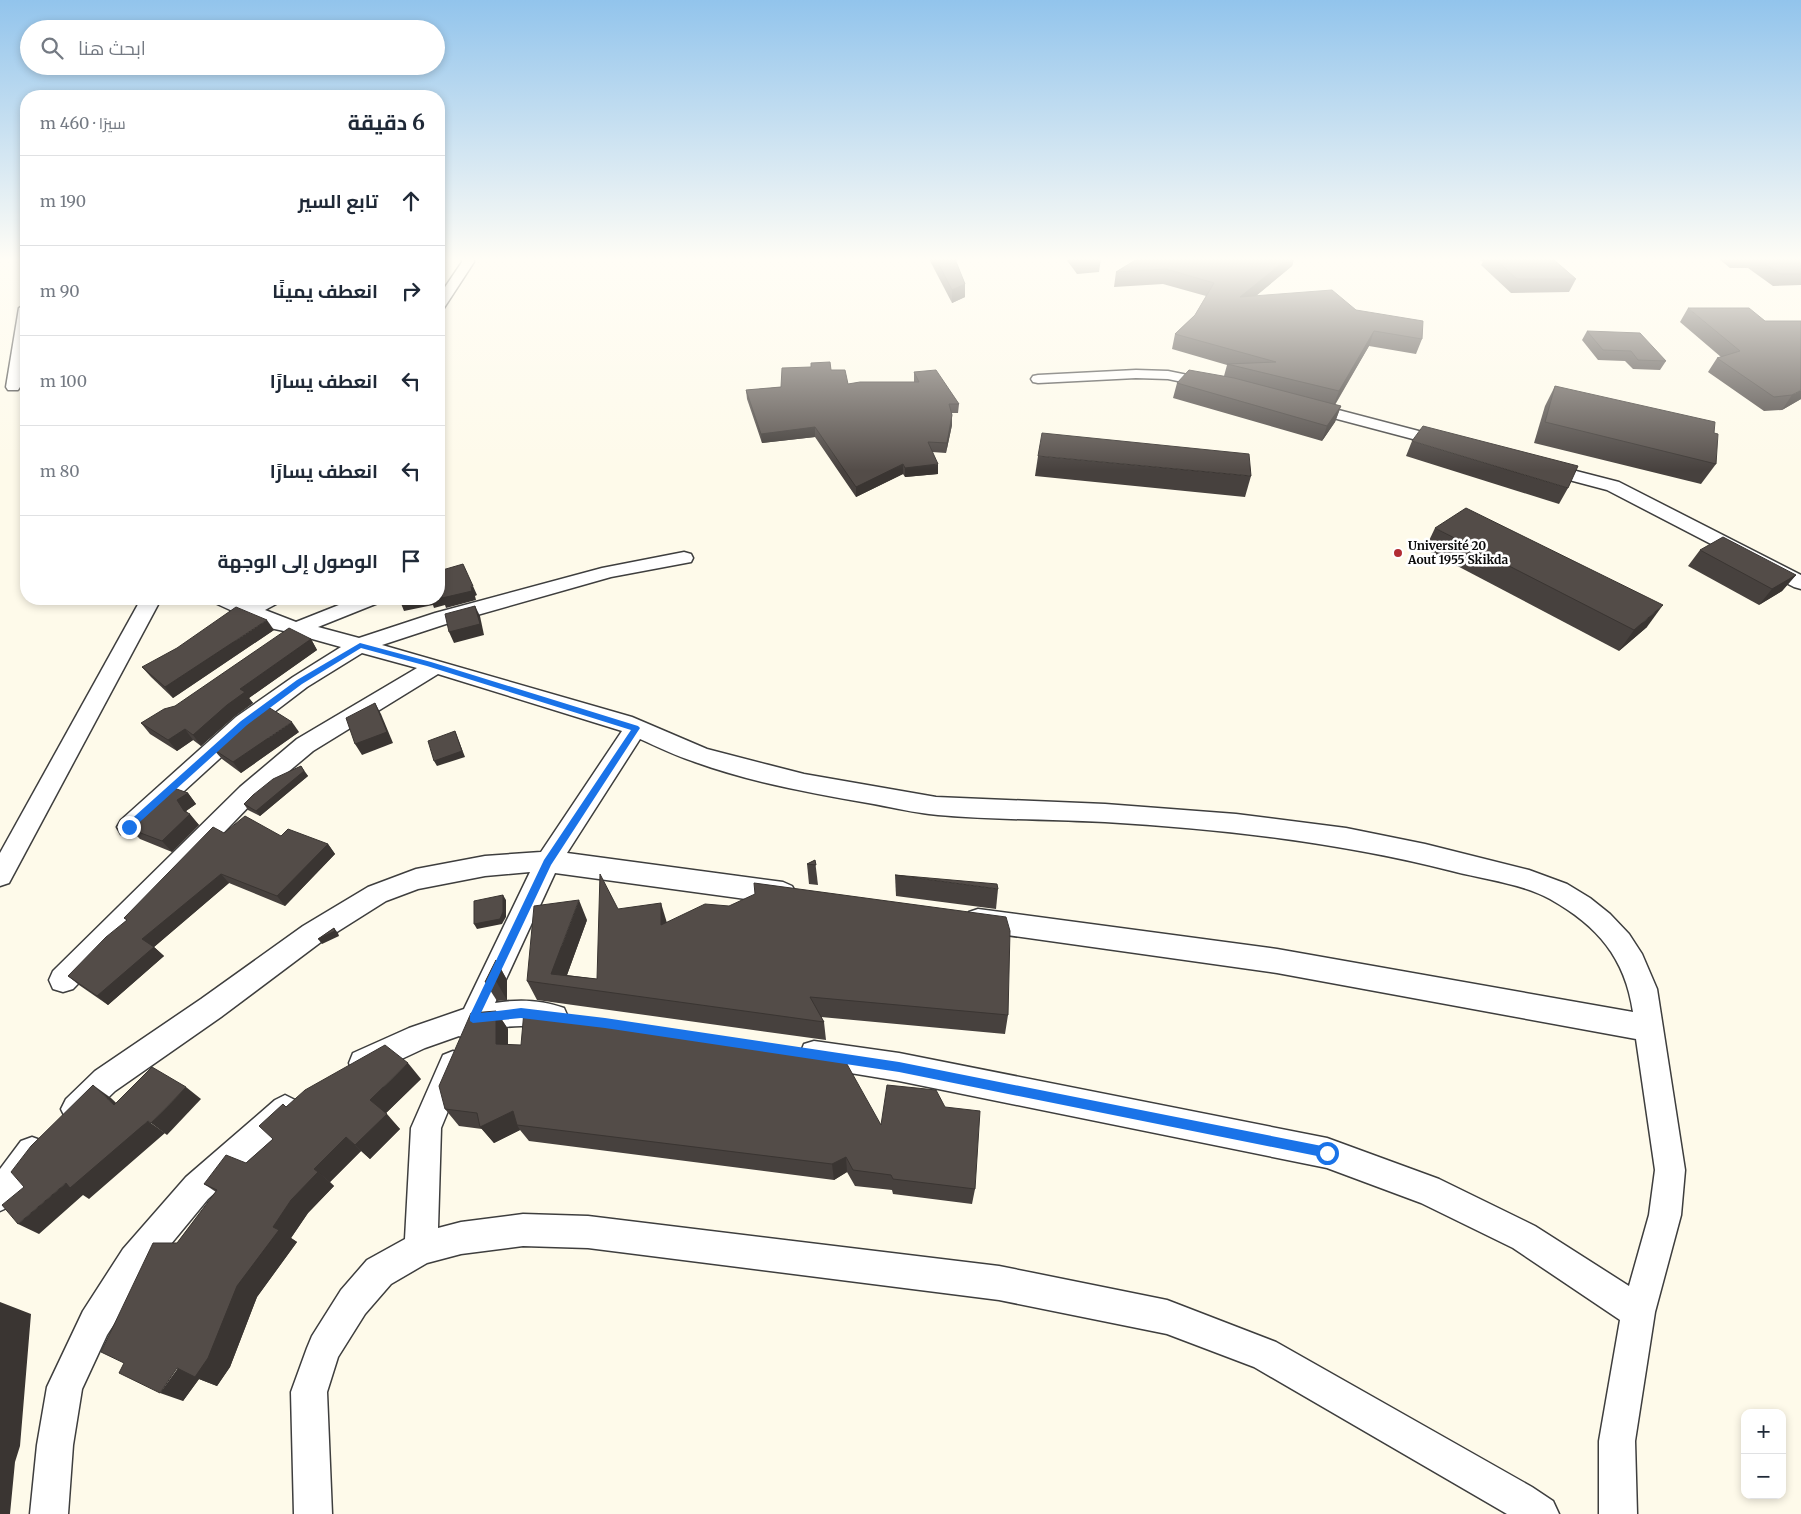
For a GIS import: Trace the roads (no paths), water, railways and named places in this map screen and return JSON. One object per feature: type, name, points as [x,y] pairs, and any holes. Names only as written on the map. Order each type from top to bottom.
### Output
[{"type":"street","points":[[0,397],[16,389],[20,357]]},
{"type":"street","points":[[1038,379],[1136,374],[1168,375],[1231,387]]},
{"type":"street","points":[[1288,402],[1460,446]]},
{"type":"street","points":[[1527,464],[1613,486],[1801,583]]},
{"type":"street","points":[[129,827],[244,723],[300,682],[360,646],[442,618],[591,577],[684,558]]},
{"type":"street","points":[[0,876],[148,605]]},
{"type":"street","points":[[235,609],[249,605]]},
{"type":"street","points":[[271,645],[295,628],[354,605]]},
{"type":"street","points":[[235,609],[277,623],[436,666],[636,728],[701,756],[795,781],[936,806],[1106,813],[1236,823],[1346,838],[1425,854],[1529,880],[1558,891],[1581,906],[1601,922],[1620,942],[1633,962],[1643,989],[1670,1170],[1665,1215],[1638,1312],[1617,1442],[1618,1514]]},
{"type":"street","points":[[63,980],[248,793],[305,745],[436,666]]},
{"type":"street","points":[[421,1248],[426,1128],[473,1018],[548,863],[636,728]]},
{"type":"street","points":[[0,1195],[38,1145],[105,1081],[211,1008],[312,934],[377,894],[416,878],[458,870],[526,862],[565,863],[806,896]]},
{"type":"street","points":[[953,917],[1277,962],[1649,1028]]},
{"type":"street","points":[[50,1514],[55,1445],[66,1387],[95,1323],[136,1261],[197,1188],[295,1102],[386,1050],[473,1018],[521,1013],[577,1020]]},
{"type":"street","points":[[791,1051],[899,1067],[1327,1153],[1428,1190],[1524,1237],[1638,1312]]},
{"type":"street","points":[[313,1514],[309,1392],[324,1348],[353,1302],[379,1272],[421,1248],[461,1238],[523,1230],[588,1232],[999,1283],[1167,1317],[1264,1354],[1519,1500],[1540,1514]]},
{"type":"place","name":"Université 20 Aout 1955 Skikda","points":[[1398,553]]}]
